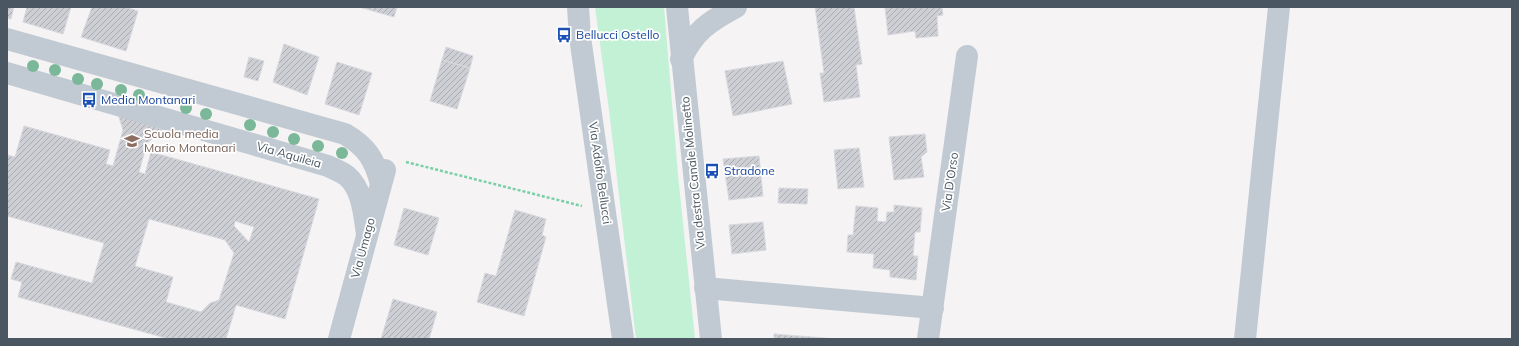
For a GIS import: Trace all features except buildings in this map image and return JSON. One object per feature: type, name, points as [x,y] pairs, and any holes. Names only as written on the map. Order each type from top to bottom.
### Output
[{"type":"street","name":"Via Adolfo Bellucci","points":[[578,7],[580,37],[623,339]]},
{"type":"street","name":"Via destra Canale Molinetto","points":[[677,7],[681,59],[711,339]]},
{"type":"street","points":[[681,59],[689,43],[703,27],[736,7]]},
{"type":"street","points":[[1245,339],[1279,7]]},
{"type":"street","points":[[7,39],[345,134],[359,142],[369,153],[376,166],[381,184]]},
{"type":"street","name":"Via D'Orso","points":[[928,339],[967,56]]},
{"type":"street","name":"Via Aquileia","points":[[7,73],[328,166],[347,176],[356,187],[361,200],[367,234]]},
{"type":"street","name":"Via Umago","points":[[339,339],[389,158]]},
{"type":"street","points":[[706,288],[933,308]]},
{"type":"path","points":[[389,158],[586,208]]},
{"type":"green space","points":[[595,7],[664,7],[678,175],[695,339],[636,339],[609,110]]},
{"type":"place","name":"Bellucci Ostello","points":[[564,35]]},
{"type":"place","name":"Media Montanari","points":[[89,100]]},
{"type":"place","name":"Scuola media Mario Montanari","points":[[132,141]]},
{"type":"place","name":"Stradone","points":[[712,171]]}]
